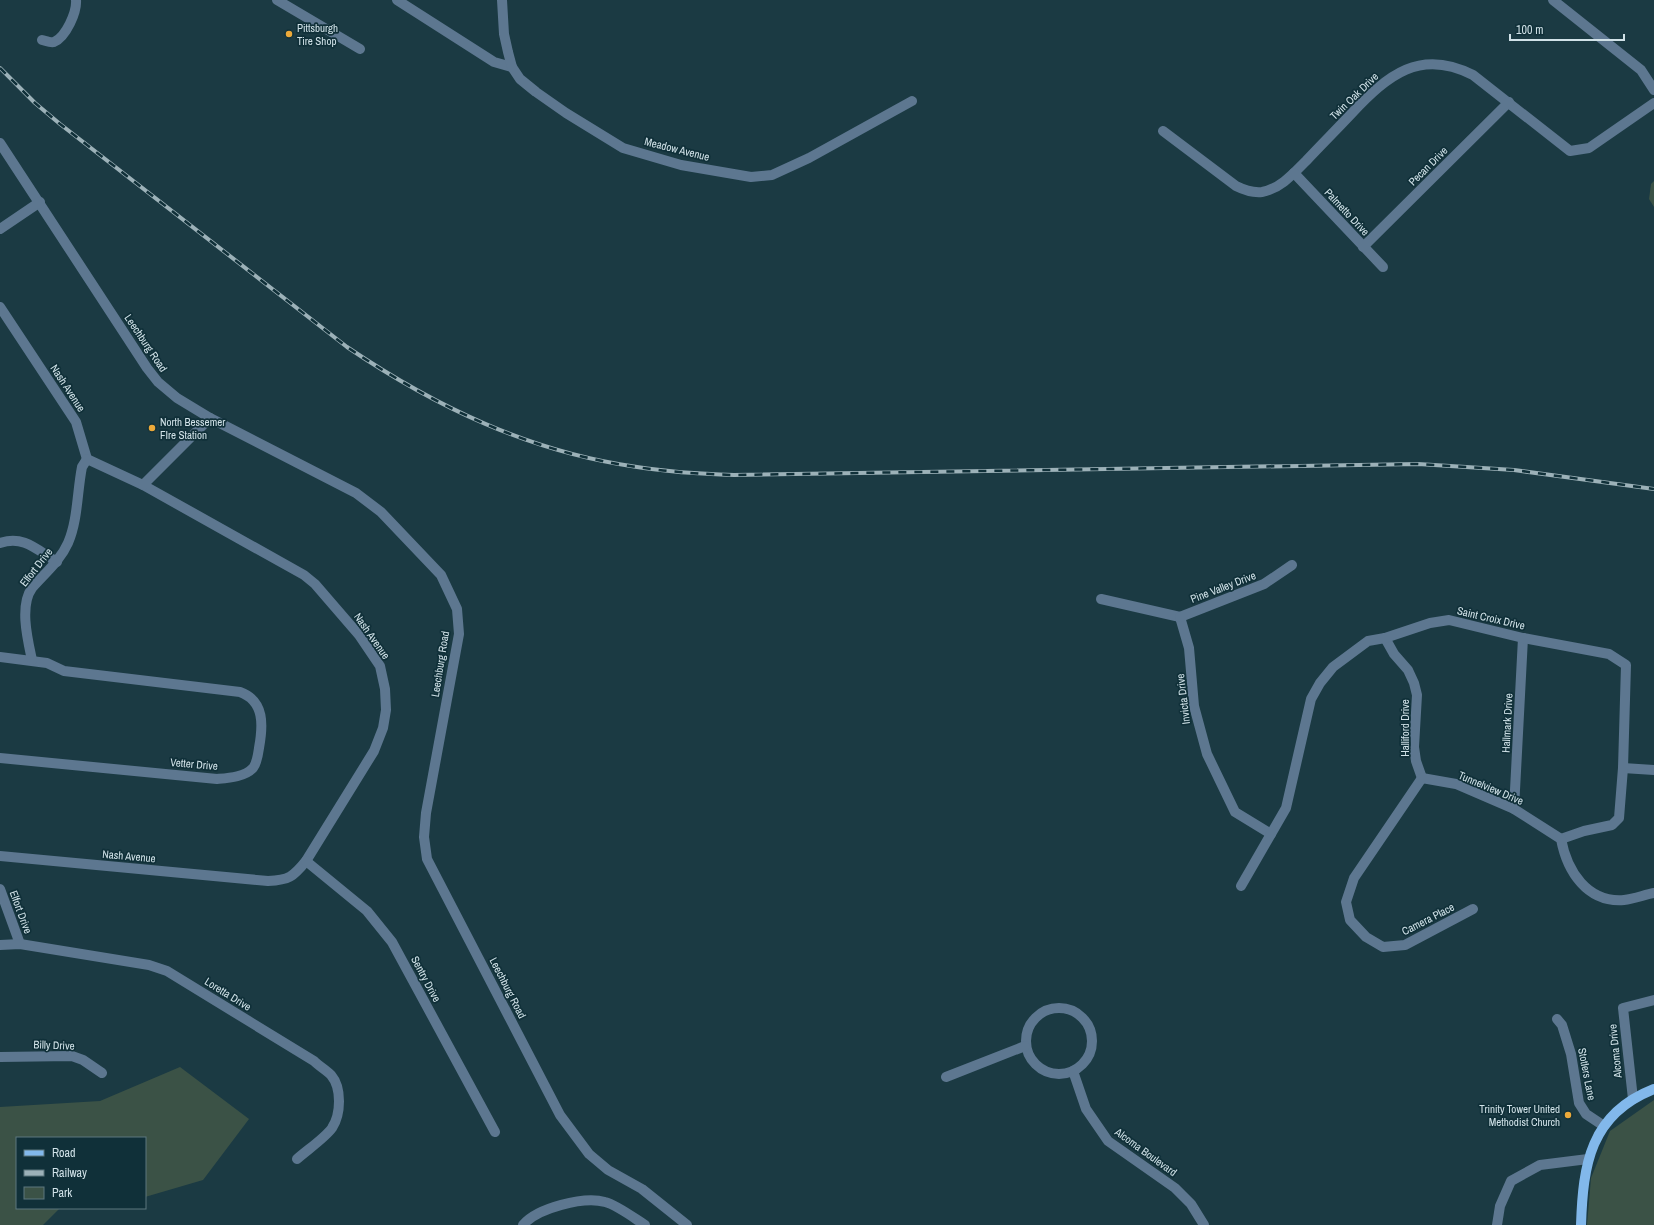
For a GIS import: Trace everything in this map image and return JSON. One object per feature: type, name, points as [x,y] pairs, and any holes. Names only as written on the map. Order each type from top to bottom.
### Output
[{"type":"main road","points":[[1581,1225],[1582,1189],[1588,1159],[1594,1143],[1604,1126],[1622,1108],[1633,1100],[1654,1089]]},
{"type":"street","points":[[42,40],[51,42],[56,41],[62,35],[75,13],[76,0]]},
{"type":"street","points":[[277,0],[360,49]]},
{"type":"street","points":[[397,0],[494,62],[512,67]]},
{"type":"street","points":[[414,0],[414,12]]},
{"type":"street","name":"Meadow Avenue","points":[[502,0],[504,34],[512,67],[520,79],[566,113],[623,148],[681,164],[751,177],[772,174],[809,158],[912,101]]},
{"type":"street","points":[[1553,0],[1640,70],[1654,90]]},
{"type":"street","name":"Twin Oak Drive","points":[[1163,131],[1236,186],[1249,192],[1262,192],[1275,188],[1294,173],[1377,87],[1396,74],[1409,68],[1424,64],[1439,64],[1459,68],[1473,75],[1570,151],[1589,148],[1654,103]]},
{"type":"street","name":"Pecan Drive","points":[[1363,246],[1509,102]]},
{"type":"street","name":"Leechburg Road","points":[[0,143],[40,202],[147,368],[158,382],[177,398],[210,418],[356,493],[381,512],[441,575],[457,609],[459,634],[426,813],[424,837],[427,859],[560,1115],[578,1142],[589,1154],[608,1170],[642,1189],[686,1225]]},
{"type":"street","name":"Palmetto Drive","points":[[1294,173],[1383,267]]},
{"type":"street","points":[[0,229],[40,202]]},
{"type":"street","name":"Nash Avenue","points":[[0,307],[76,422],[86,459],[143,485],[304,575],[315,584],[359,635],[380,666],[386,696],[386,710],[383,728],[374,751],[306,861],[294,875],[286,879],[268,881],[0,856]]},
{"type":"street","points":[[143,485],[210,418]]},
{"type":"street","name":"Elfort Drive","points":[[32,660],[25,630],[27,602],[31,590],[57,562],[68,543],[74,528],[78,485],[82,467],[86,459]]},
{"type":"street","points":[[0,543],[16,539],[23,541],[57,562]]},
{"type":"street","name":"Pine Valley Drive","points":[[1180,616],[1264,584],[1292,565]]},
{"type":"street","points":[[1101,599],[1180,616]]},
{"type":"street","name":"Invicta Drive","points":[[1180,616],[1189,648],[1194,706],[1207,754],[1235,812],[1271,834]]},
{"type":"street","name":"Saint Croix Drive","points":[[1241,886],[1286,808],[1305,719],[1314,693],[1333,668],[1368,641],[1385,638],[1430,623],[1449,620],[1523,638],[1609,654],[1626,665],[1623,768],[1619,818],[1612,825],[1584,831],[1562,839]]},
{"type":"street","name":"Halliford Drive","points":[[1385,638],[1394,654],[1408,670],[1414,683],[1417,695],[1414,747],[1422,778]]},
{"type":"street","name":"Hallmark Drive","points":[[1514,809],[1523,638]]},
{"type":"street","points":[[0,657],[32,660]]},
{"type":"street","name":"Vetter Drive","points":[[0,758],[217,779],[245,773],[252,769],[257,761],[262,732],[260,711],[255,701],[248,694],[64,671],[47,663],[32,660]]},
{"type":"street","points":[[1623,768],[1654,770]]},
{"type":"street","name":"Tunnelview Drive","points":[[1422,778],[1456,784],[1514,809],[1562,839]]},
{"type":"street","name":"Camera Place","points":[[1422,778],[1354,878],[1346,902],[1350,920],[1366,937],[1383,947],[1405,945],[1472,909]]},
{"type":"street","points":[[1562,839],[1565,855],[1571,870],[1580,883],[1592,892],[1606,899],[1624,900],[1654,893]]},
{"type":"street","name":"Sentry Drive","points":[[306,861],[367,911],[392,942],[495,1132]]},
{"type":"street","name":"Elfort Drive","points":[[0,890],[20,944]]},
{"type":"street","name":"Loretta Drive","points":[[0,945],[20,944],[149,965],[167,971],[314,1061],[331,1075],[338,1091],[340,1102],[332,1128],[297,1159]]},
{"type":"street","name":"Alcoma Drive","points":[[1633,1100],[1623,1008],[1654,1000]]},
{"type":"street","points":[[1064,1008],[1073,1011],[1086,1023],[1091,1034],[1092,1046],[1089,1056],[1083,1064],[1073,1072],[1056,1075],[1044,1071],[1034,1063],[1025,1046],[1026,1035],[1034,1019],[1046,1010],[1064,1008]]},
{"type":"street","name":"Stotlers Lane","points":[[1557,1019],[1562,1025],[1571,1054],[1579,1103],[1586,1114],[1604,1126]]},
{"type":"street","points":[[946,1077],[1025,1046]]},
{"type":"street","name":"Billy Drive","points":[[0,1057],[72,1056],[83,1060],[102,1073]]},
{"type":"street","name":"Alcoma Boulevard","points":[[1073,1072],[1086,1109],[1108,1141],[1175,1188],[1191,1204],[1204,1225]]},
{"type":"street","points":[[1497,1225],[1500,1206],[1511,1181],[1540,1165],[1588,1159]]},
{"type":"street","points":[[523,1225],[528,1219],[541,1211],[590,1199],[607,1202],[645,1225]]},
{"type":"green space","points":[[1654,181],[1654,207],[1649,199],[1651,184]]},
{"type":"green space","points":[[180,1067],[249,1119],[203,1180],[146,1197],[146,1137],[16,1137],[16,1209],[59,1209],[43,1225],[0,1225],[0,1107],[100,1101]]},
{"type":"green space","points":[[1654,1100],[1654,1225],[1587,1225],[1591,1178],[1610,1131]]},
{"type":"railway","points":[[0,68],[35,103],[60,124],[347,347],[415,389],[485,424],[559,450],[597,460],[637,467],[722,475],[1418,464],[1514,470],[1654,489]]},
{"type":"place","name":"Pittsburgh Tire Shop","points":[[289,34]]},
{"type":"place","name":"North Bessemer FIre Station","points":[[152,428]]},
{"type":"place","name":"Trinity Tower United Methodist Church","points":[[1568,1115]]}]
